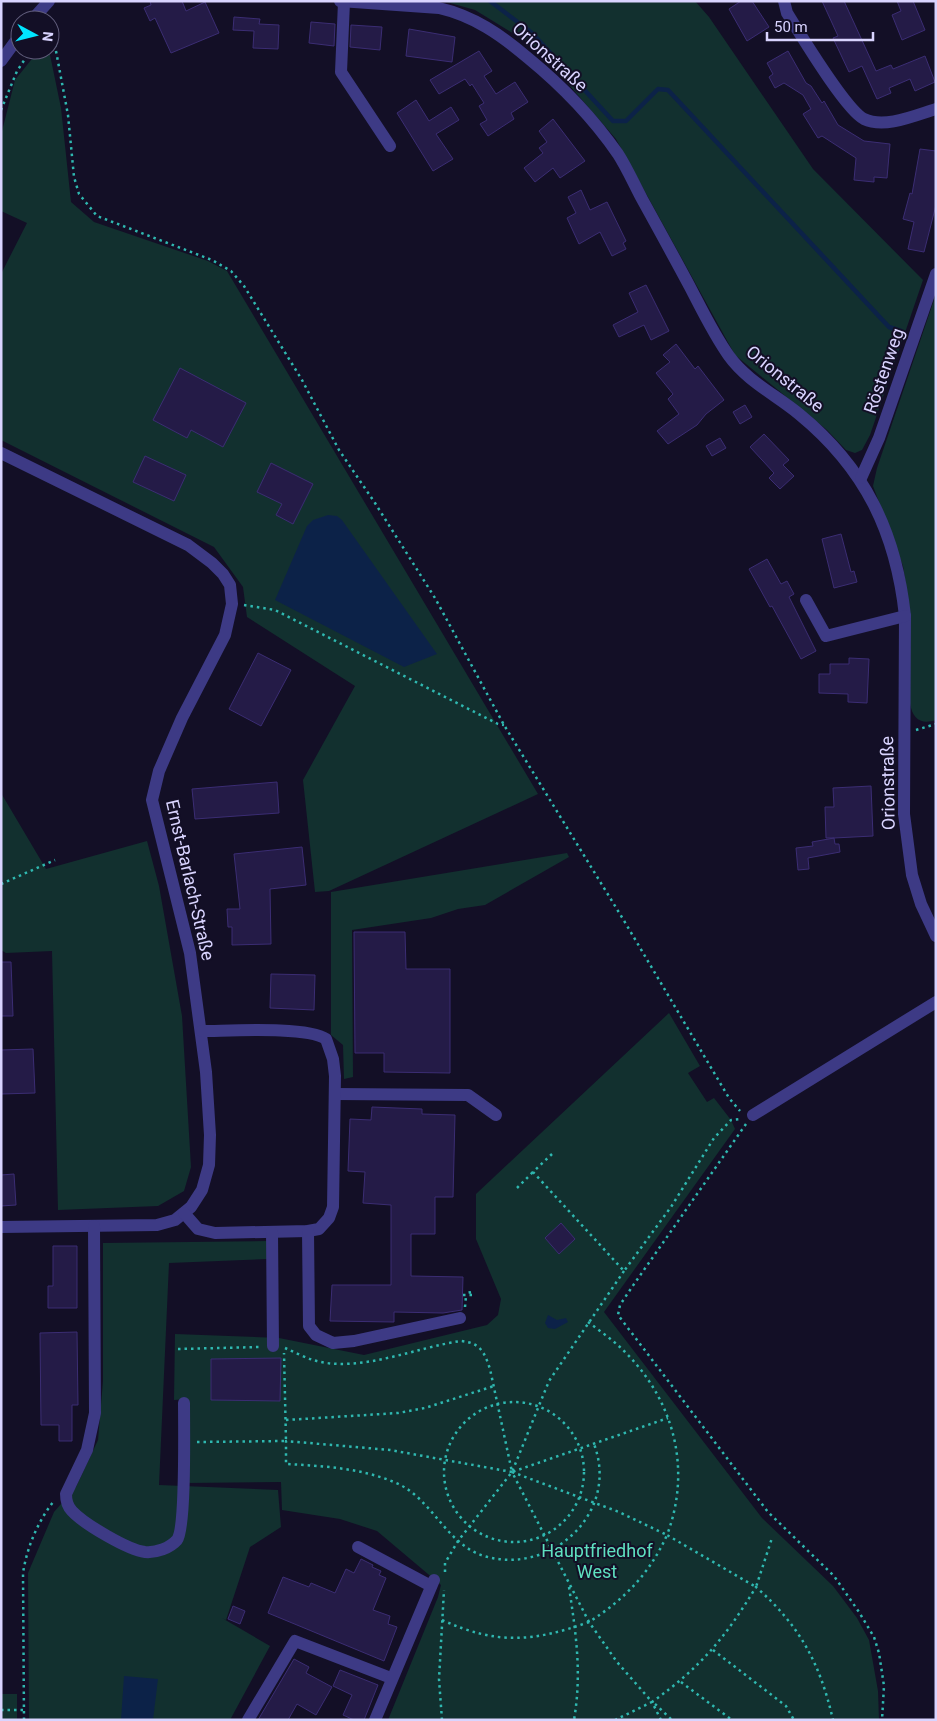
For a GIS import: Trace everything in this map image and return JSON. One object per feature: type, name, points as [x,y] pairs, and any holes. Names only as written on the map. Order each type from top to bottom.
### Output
[{"type":"street","name":"Orionstraße","points":[[340,1],[439,8],[455,12],[474,19],[536,64],[580,107],[618,154],[729,356],[749,378],[815,426],[861,478],[885,530],[902,593],[905,616],[904,814],[912,875],[921,904],[936,936]]},
{"type":"street","points":[[784,1],[787,13],[847,102],[865,119],[893,122],[936,109]]},
{"type":"street","points":[[344,2],[341,72],[390,146]]},
{"type":"street","points":[[1,61],[10,48]]},
{"type":"street","name":"Röstenweg","points":[[861,478],[879,436],[936,274]]},
{"type":"street","name":"Ernst-Barlach-Straße","points":[[1,453],[188,545],[223,574],[230,585],[232,604],[225,635],[178,727],[159,771],[152,800],[190,953],[202,1031],[210,1135],[209,1164],[202,1190],[191,1207],[184,1213],[174,1220],[157,1225],[1,1227]]},
{"type":"street","points":[[806,600],[826,636],[905,616]]},
{"type":"street","points":[[750,1116],[936,1002]]},
{"type":"street","points":[[184,1213],[198,1229],[216,1233],[308,1231],[319,1228],[329,1218],[333,1207],[336,1094],[333,1059],[330,1048],[321,1036],[294,1032],[202,1031]]},
{"type":"street","points":[[336,1094],[468,1095],[496,1115]]},
{"type":"street","points":[[94,1226],[95,1413],[87,1450],[66,1494],[66,1501],[72,1512],[128,1547],[148,1552],[166,1548],[177,1540],[184,1515],[182,1483],[184,1403]]},
{"type":"street","points":[[308,1231],[309,1326],[316,1335],[333,1343],[354,1341],[460,1318]]},
{"type":"street","points":[[272,1232],[278,1347]]},
{"type":"street","points":[[358,1547],[436,1582],[391,1678],[375,1720]]},
{"type":"street","points":[[248,1720],[295,1641],[391,1678]]},
{"type":"path","points":[[46,4],[51,21],[69,123],[74,177],[80,194],[97,216],[212,260],[231,271],[244,286],[302,380],[338,450],[435,598],[504,725],[623,919],[729,1098],[750,1116]]},
{"type":"path","points":[[1,110],[17,71],[24,60]]},
{"type":"path","points":[[232,604],[254,605],[275,610],[498,724],[504,725]]},
{"type":"path","points":[[905,732],[920,730],[936,724]]},
{"type":"path","points":[[1,884],[55,860]]},
{"type":"path","points":[[436,1582],[458,1541],[512,1472],[549,1381],[588,1322],[699,1165],[714,1138],[731,1120],[750,1116]]},
{"type":"path","points":[[750,1116],[620,1305],[618,1315],[768,1512],[834,1576],[859,1612],[871,1631],[879,1653],[884,1686],[882,1720]]},
{"type":"path","points":[[517,1188],[552,1154]]},
{"type":"path","points":[[533,1172],[624,1271]]},
{"type":"path","points":[[442,1620],[467,1631],[493,1638],[551,1635],[575,1627],[588,1622],[609,1609],[637,1584],[652,1566],[668,1535],[674,1516],[679,1474],[676,1439],[664,1404],[636,1364],[619,1346],[588,1322]]},
{"type":"path","points":[[178,1349],[278,1347],[312,1360],[337,1363],[366,1361],[454,1342],[477,1344],[485,1354],[494,1386],[512,1472],[588,1622],[617,1662],[652,1702],[672,1720]]},
{"type":"path","points":[[278,1347],[286,1420],[286,1464],[352,1469],[400,1484],[428,1505],[458,1541],[477,1553],[500,1559],[524,1560],[552,1551],[580,1528],[593,1502],[600,1475],[594,1444]]},
{"type":"path","points":[[286,1420],[398,1413],[425,1408],[494,1386]]},
{"type":"path","points":[[515,1402],[540,1407],[564,1424],[580,1449],[584,1472],[579,1497],[566,1518],[543,1535],[525,1542],[502,1542],[486,1537],[469,1526],[450,1501],[444,1477],[445,1459],[452,1439],[460,1427],[484,1408],[498,1403],[515,1402]]},
{"type":"path","points":[[512,1472],[668,1418]]},
{"type":"path","points":[[183,1442],[286,1441],[370,1447],[512,1472],[593,1502],[668,1535],[756,1588],[788,1617],[802,1637],[814,1662],[833,1720]]},
{"type":"path","points":[[24,1720],[25,1561],[37,1528],[50,1505],[58,1495],[66,1494]]},
{"type":"path","points":[[615,1720],[652,1702],[681,1681],[713,1650],[736,1621],[756,1588],[772,1538]]},
{"type":"path","points":[[569,1583],[579,1657],[578,1696],[574,1720]]},
{"type":"path","points":[[442,1720],[438,1679],[444,1587]]},
{"type":"path","points":[[713,1650],[786,1706],[794,1720]]},
{"type":"path","points":[[681,1681],[732,1720]]},
{"type":"path","points":[[652,1702],[661,1720]]},
{"type":"path","points":[[1,1710],[24,1710]]},
{"type":"green space","points":[[443,1],[695,1],[709,17],[813,169],[923,280],[870,435],[862,450],[855,453],[846,450],[827,430],[735,355],[616,139],[537,48],[475,10]]},
{"type":"green space","points":[[31,60],[51,60],[61,108],[71,202],[94,222],[208,261],[227,271],[538,794],[329,891],[315,892],[303,780],[355,686],[247,617],[243,587],[214,547],[1,440],[1,274],[27,223],[1,211],[1,135],[15,80]]},
{"type":"green space","points":[[936,294],[936,720],[926,722],[918,720],[913,714],[910,704],[909,605],[903,566],[873,486],[877,468]]},
{"type":"green space","points":[[1,793],[46,869],[147,841],[159,886],[182,1016],[191,1167],[184,1191],[158,1206],[58,1210],[52,951],[6,953],[1,950]]},
{"type":"green space","points":[[567,853],[569,857],[485,905],[458,909],[431,918],[352,930],[353,1077],[344,1079],[343,1045],[331,1035],[331,892]]},
{"type":"green space","name":"Hauptfriedhof West","points":[[669,1013],[700,1066],[688,1073],[707,1102],[714,1098],[731,1120],[735,1129],[604,1312],[762,1518],[833,1586],[857,1618],[869,1640],[878,1691],[879,1720],[388,1720],[438,1597],[441,1585],[377,1531],[340,1519],[282,1510],[281,1482],[186,1483],[187,1399],[174,1400],[175,1334],[279,1338],[364,1355],[487,1325],[498,1315],[501,1299],[476,1239],[476,1194]]},
{"type":"green space","points":[[268,1241],[267,1259],[169,1263],[159,1485],[278,1490],[281,1527],[250,1547],[226,1620],[222,1618],[270,1646],[230,1720],[29,1720],[28,1573],[54,1512],[76,1487],[98,1440],[103,1381],[103,1243]]},
{"type":"green space","points":[[1,1694],[17,1694],[17,1720],[1,1720]]},
{"type":"water","points":[[328,515],[337,516],[342,520],[437,654],[404,667],[275,600],[307,526],[313,520]]},
{"type":"water","points":[[548,1315],[557,1320],[566,1318],[568,1322],[555,1329],[548,1328],[545,1323]]},
{"type":"water","points":[[124,1676],[158,1679],[153,1720],[121,1720]]},
{"type":"building","points":[[150,1],[182,1],[186,11],[205,2],[219,33],[171,53],[155,18],[150,21],[144,8],[151,5]]},
{"type":"building","points":[[741,1],[752,1],[769,27],[747,41],[729,9]]},
{"type":"building","points":[[822,1],[844,1],[876,71],[891,65],[893,69],[925,56],[935,82],[915,91],[910,79],[889,88],[891,93],[877,99],[862,66],[849,72],[833,38],[838,36]]},
{"type":"building","points":[[897,1],[913,1],[925,30],[902,40],[892,15],[901,11]]},
{"type":"building","points":[[234,17],[260,19],[259,24],[279,25],[278,49],[253,48],[254,31],[233,30]]},
{"type":"building","points":[[311,22],[335,24],[334,46],[309,43]]},
{"type":"building","points":[[351,25],[382,27],[380,50],[350,47]]},
{"type":"building","points":[[409,29],[455,37],[452,62],[406,56]]},
{"type":"building","points":[[479,51],[492,71],[484,76],[496,94],[515,82],[528,102],[511,113],[514,119],[488,136],[480,124],[487,120],[479,106],[484,103],[472,84],[470,86],[465,79],[439,94],[430,80]]},
{"type":"building","points":[[788,51],[806,83],[811,86],[822,103],[824,101],[838,125],[864,141],[890,144],[887,178],[874,177],[874,182],[854,180],[856,158],[822,136],[818,138],[803,114],[811,109],[803,95],[784,83],[775,88],[769,77],[773,74],[767,63]]},
{"type":"building","points":[[416,100],[429,121],[451,107],[459,120],[436,134],[453,159],[433,171],[397,113]]},
{"type":"building","points":[[553,119],[585,161],[560,178],[553,168],[535,182],[524,168],[543,153],[539,148],[547,142],[539,131]]},
{"type":"building","points":[[920,149],[936,151],[936,205],[924,252],[908,249],[914,222],[903,219],[910,193],[912,194]]},
{"type":"building","points":[[581,190],[590,210],[607,202],[626,241],[623,243],[626,249],[612,256],[600,232],[579,244],[567,218],[576,213],[568,197]]},
{"type":"building","points":[[646,285],[669,331],[651,340],[644,325],[619,337],[613,325],[638,312],[629,293]]},
{"type":"building","points":[[676,344],[695,369],[698,366],[724,400],[706,414],[697,425],[668,444],[657,431],[679,414],[668,399],[673,394],[656,373],[670,362],[663,355]]},
{"type":"building","points":[[180,368],[246,403],[223,447],[191,430],[187,438],[153,420]]},
{"type":"building","points":[[745,405],[752,417],[740,424],[733,412]]},
{"type":"building","points":[[764,434],[789,460],[783,465],[794,476],[780,489],[769,478],[774,473],[750,447]]},
{"type":"building","points":[[720,438],[726,448],[712,456],[706,446]]},
{"type":"building","points":[[145,456],[186,475],[174,501],[133,482]]},
{"type":"building","points":[[271,463],[313,484],[293,524],[276,515],[282,504],[257,492]]},
{"type":"building","points":[[841,534],[851,572],[854,571],[857,582],[834,588],[822,539]]},
{"type":"building","points":[[767,559],[781,584],[787,581],[794,594],[789,597],[816,651],[801,659],[749,569]]},
{"type":"building","points":[[258,653],[291,670],[261,726],[229,709]]},
{"type":"building","points":[[849,658],[869,659],[867,703],[848,702],[848,694],[819,693],[819,674],[830,674],[830,664],[849,664]]},
{"type":"building","points":[[277,782],[279,813],[195,819],[192,789]]},
{"type":"building","points":[[871,786],[873,836],[826,838],[825,807],[834,807],[833,788]]},
{"type":"building","points":[[834,838],[835,844],[839,844],[840,852],[808,858],[809,869],[798,870],[796,848],[813,846],[812,842]]},
{"type":"building","points":[[302,847],[306,885],[270,889],[271,944],[232,945],[232,927],[228,927],[227,909],[240,909],[234,854]]},
{"type":"building","points":[[354,932],[405,932],[406,969],[450,969],[450,1073],[384,1072],[384,1053],[355,1053]]},
{"type":"building","points":[[1,962],[11,962],[13,1016],[1,1016]]},
{"type":"building","points":[[271,974],[315,975],[314,1010],[270,1008]]},
{"type":"building","points":[[33,1049],[35,1093],[1,1094],[1,1050]]},
{"type":"building","points":[[372,1107],[422,1109],[422,1114],[455,1115],[453,1197],[435,1197],[435,1234],[411,1234],[411,1276],[463,1277],[462,1310],[443,1313],[394,1312],[394,1322],[330,1321],[332,1285],[391,1285],[391,1205],[363,1203],[365,1172],[348,1171],[350,1119],[371,1120]]},
{"type":"building","points":[[14,1174],[16,1205],[1,1206],[1,1175]]},
{"type":"building","points":[[561,1223],[575,1239],[559,1254],[545,1238]]},
{"type":"building","points":[[53,1246],[77,1246],[77,1308],[48,1308],[48,1286],[53,1286]]},
{"type":"building","points":[[77,1332],[78,1405],[72,1405],[72,1441],[59,1441],[59,1425],[41,1425],[40,1333]]},
{"type":"building","points":[[281,1358],[280,1401],[211,1400],[211,1359]]},
{"type":"building","points":[[361,1559],[381,1571],[379,1575],[386,1578],[373,1610],[390,1616],[388,1624],[397,1627],[384,1661],[268,1613],[283,1577],[309,1587],[311,1583],[335,1593],[346,1569],[354,1573]]},
{"type":"building","points":[[233,1606],[245,1611],[240,1624],[228,1619]]},
{"type":"building","points":[[294,1659],[309,1667],[306,1673],[332,1687],[316,1715],[297,1704],[288,1720],[258,1720]]},
{"type":"building","points":[[340,1670],[378,1685],[364,1720],[354,1720],[343,1715],[352,1695],[333,1686]]},
{"type":"waterway","points":[[490,1],[532,33],[613,121],[626,121],[658,89],[668,90],[889,327],[901,331]]}]
